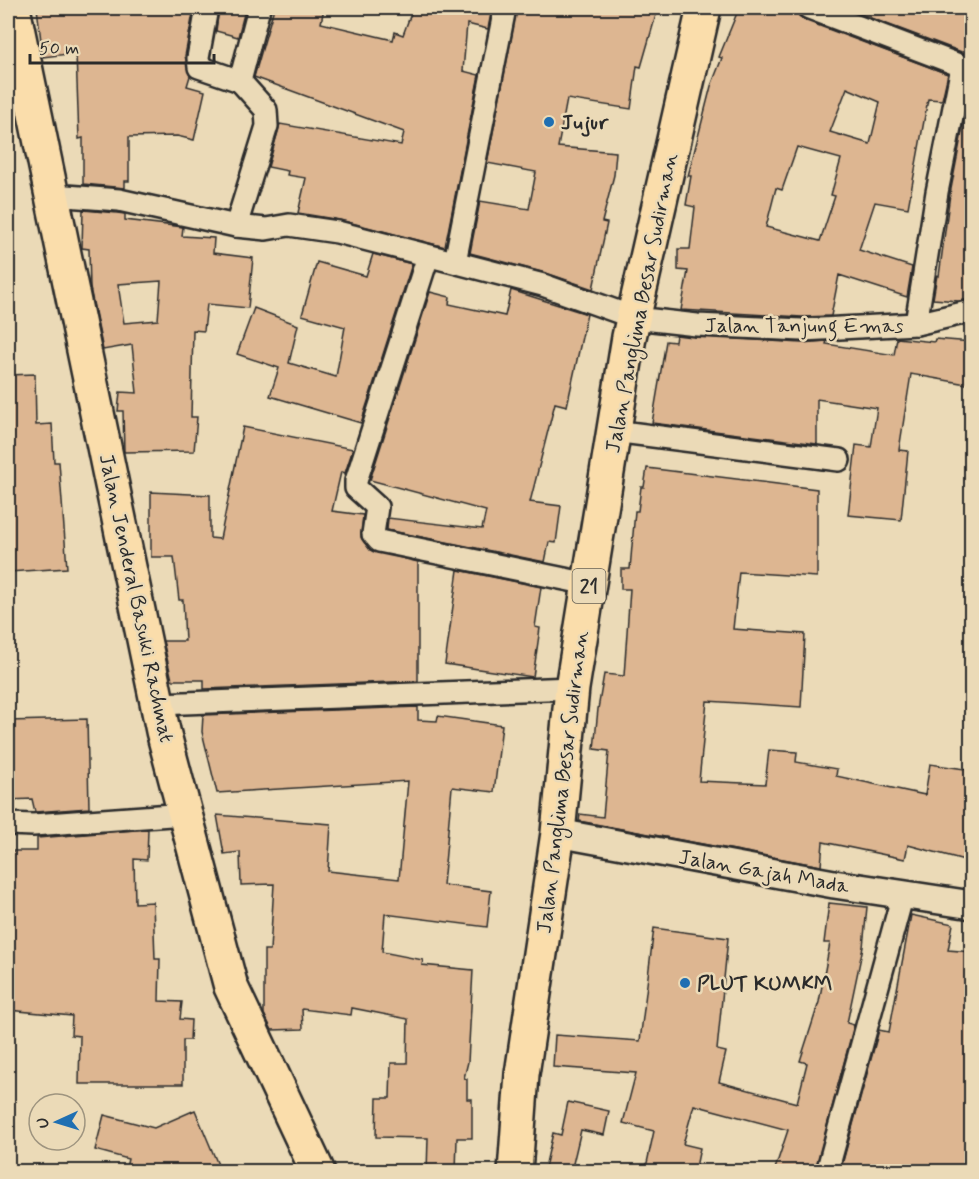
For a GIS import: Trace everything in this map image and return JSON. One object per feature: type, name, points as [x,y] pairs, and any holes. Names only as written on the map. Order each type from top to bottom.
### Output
[{"type":"main road","name":"Jalan Jenderal Basuki Rachmat","points":[[14,8],[158,704],[185,814],[231,987],[318,1172]]},
{"type":"main road","name":"Jalan Panglima Besar Sudirman","points":[[515,1172],[522,1074],[558,833],[572,688],[635,318],[704,8]]},
{"type":"street","points":[[207,8],[198,58],[199,67],[240,81],[266,110],[267,118],[236,226]]},
{"type":"street","points":[[240,81],[259,8]]},
{"type":"street","points":[[455,262],[505,8]]},
{"type":"street","points":[[809,8],[967,69],[937,192],[916,324]]},
{"type":"street","name":"Jalan Tanjung Emas","points":[[53,195],[119,200],[236,226],[266,229],[290,225],[337,232],[543,285],[635,318],[696,325],[802,330],[916,324],[972,310]]},
{"type":"street","points":[[428,256],[356,482],[356,488],[377,507],[373,534],[379,541],[589,584]]},
{"type":"street","points":[[614,431],[839,460]]},
{"type":"street","points":[[158,704],[572,688]]},
{"type":"street","points":[[8,824],[33,825],[185,814]]},
{"type":"street","name":"Jalan Gajah Mada","points":[[558,833],[972,905]]},
{"type":"street","points":[[827,1172],[903,894]]},
{"type":"building","points":[[37,8],[194,8],[185,56],[190,76],[187,86],[205,91],[194,140],[177,136],[129,137],[129,181],[125,181],[125,188],[83,184],[83,138],[79,139],[76,53],[43,57]]},
{"type":"building","points":[[219,8],[245,10],[238,37],[216,31]]},
{"type":"building","points":[[274,8],[324,8],[321,23],[393,40],[395,32],[403,35],[413,8],[492,8],[488,29],[467,24],[463,71],[479,75],[445,247],[340,220],[298,213],[306,178],[287,175],[288,171],[268,167],[280,124],[401,145],[404,132],[254,77]]},
{"type":"building","points":[[517,8],[658,8],[641,67],[637,66],[631,109],[567,99],[558,147],[616,152],[614,175],[602,222],[607,223],[593,289],[546,273],[470,253],[480,201],[529,209],[536,172],[487,163]]},
{"type":"building","points":[[739,8],[797,8],[799,16],[804,20],[948,74],[942,100],[928,99],[908,208],[875,202],[859,250],[912,267],[907,297],[839,275],[831,316],[802,317],[681,310],[688,271],[678,270],[678,249],[690,249],[695,207],[686,205],[691,176],[688,176],[711,86],[722,58],[719,57]],"holes":[[[847,88],[880,102],[870,144],[830,132]],[[797,147],[841,159],[831,195],[835,196],[820,241],[766,227],[776,188],[782,190]]]},
{"type":"building","points":[[844,8],[972,8],[972,42],[967,54]]},
{"type":"building","points":[[970,91],[972,299],[959,301],[933,299],[937,275],[939,276],[950,194]]},
{"type":"building","points":[[83,210],[125,214],[125,220],[183,227],[182,236],[214,238],[213,253],[253,258],[248,308],[207,304],[204,331],[193,330],[191,417],[197,417],[194,451],[124,452],[123,411],[118,411],[120,392],[137,393],[132,345],[103,350],[90,288],[89,249],[82,248]],"holes":[[[161,281],[158,320],[124,323],[118,284]]]},
{"type":"building","points":[[373,254],[412,264],[361,423],[270,396],[279,368],[237,354],[254,308],[298,325],[289,363],[336,377],[345,327],[302,315],[317,262],[366,276]]},
{"type":"building","points":[[511,290],[587,314],[567,406],[555,403],[530,502],[561,506],[556,543],[549,542],[545,562],[387,530],[388,518],[482,529],[486,511],[370,480],[430,292],[450,297],[449,304],[505,316]]},
{"type":"building","points":[[676,335],[801,343],[827,341],[826,344],[894,355],[897,338],[934,342],[935,339],[972,342],[972,385],[911,374],[899,450],[908,451],[901,520],[848,515],[856,445],[871,447],[877,408],[817,399],[817,444],[652,423],[666,341],[675,342]]},
{"type":"building","points":[[35,374],[36,425],[52,424],[54,462],[59,462],[67,568],[9,572],[8,375]]},
{"type":"building","points":[[243,427],[353,449],[345,473],[341,472],[332,511],[363,515],[361,537],[370,550],[418,562],[418,681],[204,689],[204,680],[172,680],[163,641],[185,641],[183,600],[179,600],[174,557],[151,557],[151,492],[210,495],[210,538],[220,539]]},
{"type":"building","points":[[647,468],[817,489],[817,577],[739,572],[733,629],[805,634],[801,707],[707,701],[699,781],[765,784],[769,750],[797,752],[796,762],[837,769],[836,776],[925,795],[930,764],[972,770],[972,862],[908,845],[905,859],[823,842],[821,866],[579,821],[580,814],[603,817],[609,751],[594,749],[598,709],[604,674],[624,676],[630,589],[621,589],[621,569],[630,569],[635,511],[638,511],[641,487],[644,487]]},
{"type":"building","points":[[458,570],[541,587],[535,627],[540,628],[533,677],[445,664]]},
{"type":"building","points":[[418,707],[418,720],[437,721],[438,716],[502,725],[494,792],[452,787],[443,885],[491,891],[487,927],[385,914],[382,952],[423,960],[422,965],[473,970],[468,1062],[464,1078],[467,1079],[467,1099],[472,1099],[472,1138],[457,1138],[456,1172],[427,1172],[428,1138],[376,1137],[377,1098],[390,1098],[391,1063],[407,1063],[408,1019],[352,1008],[351,1015],[302,1009],[303,1029],[272,1030],[264,1014],[264,950],[270,950],[274,884],[241,885],[240,852],[224,854],[217,815],[331,824],[328,871],[399,879],[408,781],[217,793],[202,732],[203,715]]},
{"type":"building","points":[[87,719],[89,808],[35,812],[32,799],[8,800],[8,721]]},
{"type":"building","points":[[148,829],[147,860],[134,859],[135,903],[153,902],[155,959],[160,959],[159,1001],[182,1002],[180,1019],[191,1020],[190,1040],[183,1040],[183,1084],[79,1084],[80,1036],[71,1035],[72,1016],[8,1010],[8,851],[37,851],[37,838]]},
{"type":"building","points":[[829,903],[867,907],[863,947],[847,1023],[854,1025],[815,1172],[774,1172],[788,1130],[694,1105],[683,1144],[700,1148],[695,1172],[645,1172],[654,1131],[623,1123],[636,1073],[553,1067],[555,1035],[640,1041],[654,928],[728,938],[717,1050],[726,1052],[719,1082],[797,1103],[807,1063],[800,1061],[819,1002],[830,943],[824,943]]},
{"type":"building","points":[[911,915],[953,924],[948,950],[972,952],[972,1172],[840,1172],[879,1030],[889,1032]]},
{"type":"building","points":[[568,1102],[609,1111],[604,1135],[581,1130],[571,1172],[544,1172],[553,1133],[561,1135]]},
{"type":"building","points":[[195,1110],[221,1172],[125,1172],[128,1159],[95,1150],[104,1115],[154,1128]]},
{"type":"place","name":"Jujur","points":[[549,122]]},
{"type":"place","name":"PLUT KUMKM","points":[[685,983]]}]
